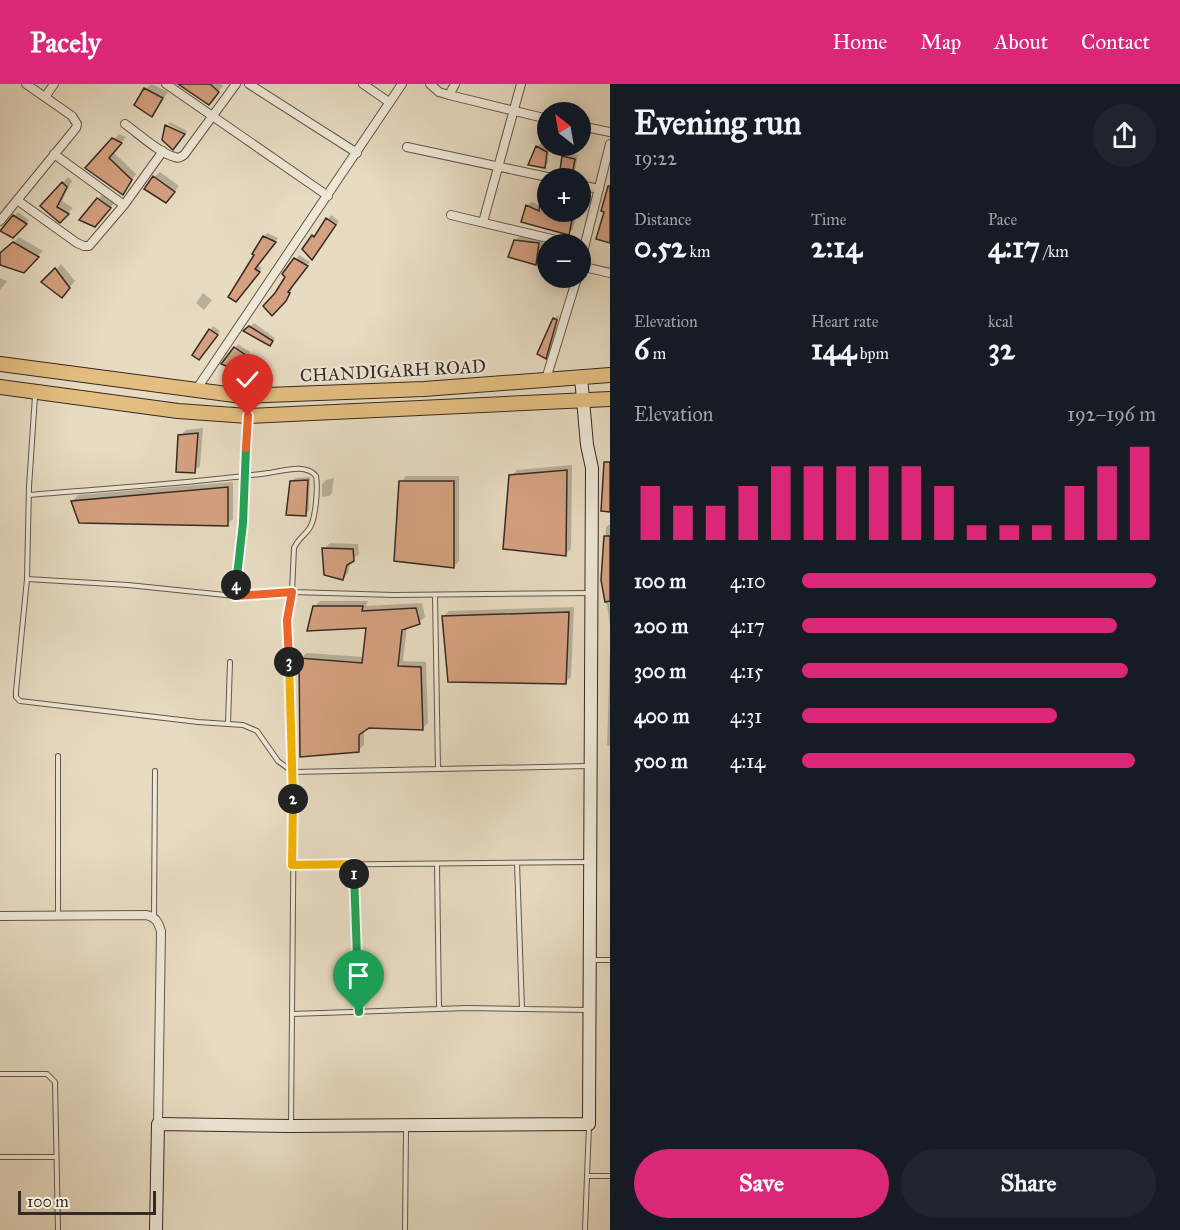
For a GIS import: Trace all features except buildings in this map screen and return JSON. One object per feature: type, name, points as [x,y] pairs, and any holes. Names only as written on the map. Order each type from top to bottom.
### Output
[{"type":"main road","name":"CHANDIGARH ROAD","points":[[0,364],[196,390],[254,395],[424,389],[610,375]]},
{"type":"main road","points":[[0,387],[178,411],[248,416],[610,399]]},
{"type":"street","points":[[0,220],[77,124],[72,116],[26,84]]},
{"type":"street","points":[[45,97],[54,84]]},
{"type":"street","points":[[166,84],[328,196]]},
{"type":"street","points":[[125,124],[174,158],[179,158],[184,155],[236,84]]},
{"type":"street","points":[[249,84],[357,153]]},
{"type":"street","points":[[363,84],[389,102]]},
{"type":"street","points":[[196,390],[402,84]]},
{"type":"street","points":[[430,84],[439,92],[537,116]]},
{"type":"street","points":[[449,95],[455,84]]},
{"type":"street","points":[[483,222],[521,84]]},
{"type":"street","points":[[591,128],[610,132]]},
{"type":"street","points":[[587,234],[610,144]]},
{"type":"street","points":[[407,147],[537,175]]},
{"type":"street","points":[[17,200],[84,246],[89,246],[124,205],[163,151]]},
{"type":"street","points":[[54,154],[124,205]]},
{"type":"street","points":[[591,187],[599,189]]},
{"type":"street","points":[[451,215],[537,235]]},
{"type":"street","points":[[591,268],[610,273]]},
{"type":"street","points":[[546,380],[573,288]]},
{"type":"street","points":[[158,1124],[291,1126],[589,1124],[592,468],[587,445],[581,377]]},
{"type":"street","points":[[0,916],[147,915],[153,916],[158,921],[161,931],[156,1230]]},
{"type":"lane","points":[[35,392],[27,579],[16,691],[18,700],[251,727],[278,761],[293,772],[590,766]]},
{"type":"lane","points":[[235,596],[246,476],[248,416]]},
{"type":"lane","points":[[29,495],[307,470],[312,471],[316,477],[313,522],[294,548],[292,592],[287,620],[293,772],[291,1126]]},
{"type":"lane","points":[[27,579],[128,585],[235,596],[292,592],[435,595],[591,593]]},
{"type":"lane","points":[[435,595],[438,769]]},
{"type":"lane","points":[[228,724],[230,662]]},
{"type":"lane","points":[[58,756],[58,915]]},
{"type":"lane","points":[[153,916],[155,771]]},
{"type":"lane","points":[[292,865],[590,862]]},
{"type":"lane","points":[[517,863],[522,1009]]},
{"type":"lane","points":[[354,864],[359,1012]]},
{"type":"lane","points":[[436,864],[439,1009]]},
{"type":"lane","points":[[590,960],[610,960]]},
{"type":"lane","points":[[292,1014],[439,1009],[589,1010]]},
{"type":"lane","points":[[0,1074],[47,1074],[55,1082],[58,1230]]},
{"type":"lane","points":[[585,1230],[589,1124]]},
{"type":"lane","points":[[405,1230],[406,1125]]},
{"type":"lane","points":[[0,1157],[56,1157]]},
{"type":"lane","points":[[587,1176],[610,1176]]},
{"type":"route","points":[[248,416],[243,523],[235,596],[292,592],[287,620],[294,791],[292,865],[354,864],[359,1012]]}]
